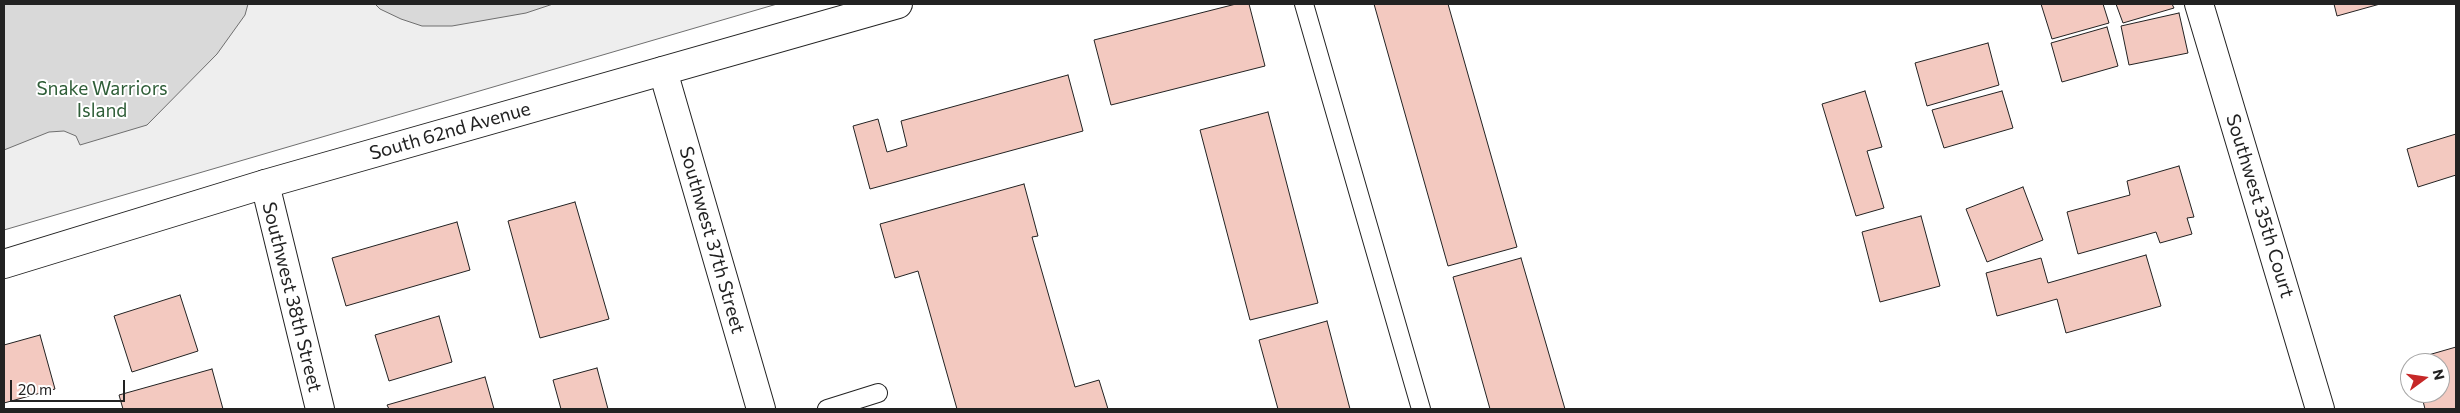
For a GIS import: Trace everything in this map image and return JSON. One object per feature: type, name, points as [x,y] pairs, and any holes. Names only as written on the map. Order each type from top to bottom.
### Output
[{"type":"street","name":"South 62nd Avenue","points":[[4,264],[265,184],[898,4]]},
{"type":"street","name":"Southwest 35th Court","points":[[2199,4],[2320,409]]},
{"type":"street","name":"Southwest 37th Street","points":[[663,71],[761,409]]},
{"type":"street","name":"Southwest 38th Street","points":[[265,184],[320,409]]},
{"type":"lane","points":[[1304,4],[1421,409]]},
{"type":"lane","points":[[827,409],[878,393]]},
{"type":"green space","name":"Snake Warriors Island","points":[[4,4],[777,4],[4,230]]},
{"type":"shaded area","points":[[4,4],[248,4],[245,15],[217,54],[147,125],[80,145],[76,136],[64,131],[49,132],[4,150]]},
{"type":"shaded area","points":[[375,4],[553,4],[526,13],[452,26],[422,26],[401,19],[380,9]]},
{"type":"building","points":[[1236,4],[1249,4],[1265,66],[1111,105],[1094,40]]},
{"type":"building","points":[[1374,4],[1448,4],[1517,247],[1448,266]]},
{"type":"building","points":[[2041,4],[2103,4],[2109,23],[2052,39]]},
{"type":"building","points":[[2116,4],[2172,4],[2174,8],[2123,23]]},
{"type":"building","points":[[2334,4],[2380,4],[2337,16]]},
{"type":"building","points":[[2179,13],[2188,53],[2129,65],[2121,26]]},
{"type":"building","points":[[2107,27],[2118,66],[2062,82],[2051,43]]},
{"type":"building","points":[[1988,43],[1999,85],[1927,106],[1915,63]]},
{"type":"building","points":[[1068,75],[1083,131],[870,189],[853,126],[878,119],[887,152],[907,146],[901,121]]},
{"type":"building","points":[[1865,91],[1882,147],[1867,151],[1884,208],[1856,216],[1822,104]]},
{"type":"building","points":[[2002,91],[2013,128],[1944,148],[1932,110]]},
{"type":"building","points":[[1268,112],[1318,303],[1250,320],[1200,130]]},
{"type":"building","points":[[2456,134],[2456,175],[2418,187],[2407,149]]},
{"type":"building","points":[[2179,166],[2194,217],[2187,218],[2192,234],[2160,243],[2156,232],[2078,254],[2067,212],[2130,195],[2127,181]]},
{"type":"building","points":[[1024,184],[1038,236],[1032,237],[1075,387],[1099,380],[1108,409],[957,409],[918,271],[895,278],[880,224]]},
{"type":"building","points":[[2023,187],[2043,240],[1987,262],[1966,209]]},
{"type":"building","points":[[575,202],[609,319],[540,338],[508,221]]},
{"type":"building","points":[[1921,216],[1940,286],[1880,302],[1862,232]]},
{"type":"building","points":[[457,222],[470,270],[346,306],[332,258]]},
{"type":"building","points":[[2146,255],[2161,306],[2066,333],[2057,299],[1997,316],[1986,273],[2041,258],[2048,283]]},
{"type":"building","points":[[1521,258],[1565,409],[1490,409],[1453,277]]},
{"type":"building","points":[[180,295],[198,351],[132,372],[114,316]]},
{"type":"building","points":[[439,316],[452,362],[389,381],[375,335]]},
{"type":"building","points":[[1327,321],[1350,409],[1278,409],[1259,340]]},
{"type":"building","points":[[40,335],[55,389],[4,403],[4,345]]},
{"type":"building","points":[[2456,347],[2456,409],[2425,409],[2424,403],[2450,403],[2450,353],[2435,353]]},
{"type":"building","points":[[597,368],[608,409],[561,409],[553,380]]},
{"type":"building","points":[[212,369],[223,409],[123,409],[119,395]]},
{"type":"building","points":[[485,377],[494,409],[389,409],[387,405]]}]
